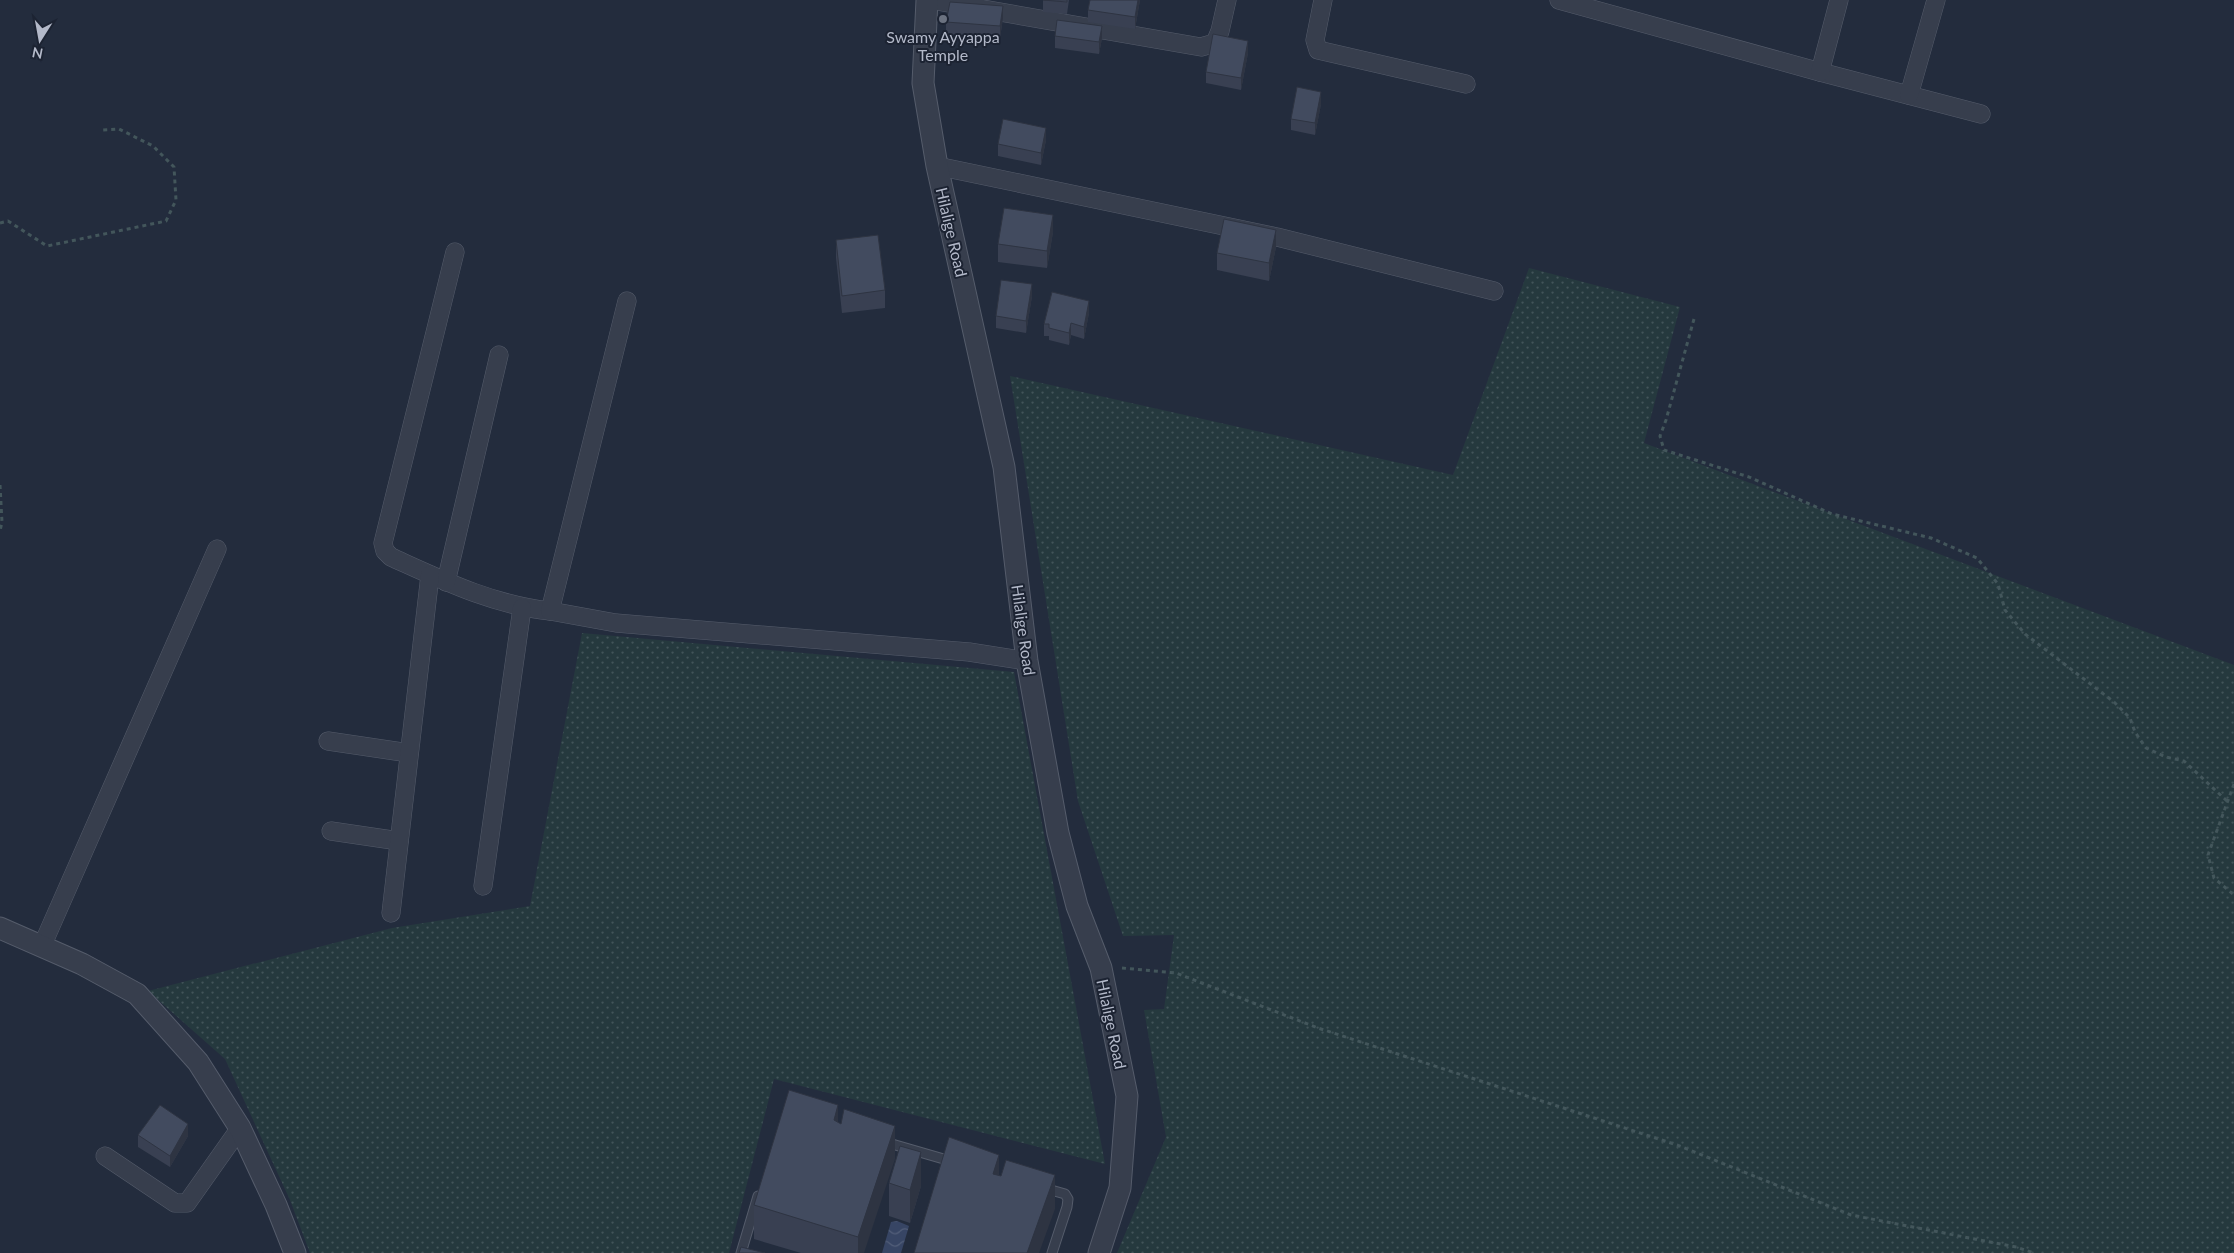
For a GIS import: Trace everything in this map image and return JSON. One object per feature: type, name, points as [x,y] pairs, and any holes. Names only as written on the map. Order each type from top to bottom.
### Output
[{"type":"street","name":"Hilalige Road","points":[[927,0],[923,84],[937,166],[1004,467],[1027,661],[1058,833],[1077,906],[1100,968],[1127,1096],[1120,1188],[1099,1253]]},
{"type":"street","points":[[931,0],[1201,47],[1214,43],[1220,31],[1227,0]]},
{"type":"street","points":[[1323,0],[1315,40],[1318,50],[1466,84]]},
{"type":"street","points":[[1559,0],[1617,8],[1820,72],[1981,114]]},
{"type":"street","points":[[1820,72],[1840,0]]},
{"type":"street","points":[[1909,95],[1936,0]]},
{"type":"street","points":[[937,166],[1277,237],[1494,291]]},
{"type":"street","points":[[455,252],[383,543],[385,551],[391,557],[438,578],[522,608],[616,622],[969,652],[1027,661]]},
{"type":"street","points":[[550,611],[627,301]]},
{"type":"street","points":[[391,913],[409,753],[438,578],[499,355]]},
{"type":"street","points":[[42,946],[217,549]]},
{"type":"street","points":[[484,886],[522,608]]},
{"type":"street","points":[[328,741],[409,753]]},
{"type":"street","points":[[331,831],[399,841]]},
{"type":"street","points":[[0,928],[82,964],[137,994],[198,1062],[240,1128],[276,1204],[295,1253]]},
{"type":"street","points":[[105,1156],[175,1203],[187,1203],[240,1128]]},
{"type":"lane","points":[[875,1139],[966,1166]]},
{"type":"lane","points":[[945,1170],[948,1160]]},
{"type":"lane","points":[[1038,1186],[1065,1194],[1068,1199],[1052,1253]]},
{"type":"lane","points":[[741,1253],[760,1189]]},
{"type":"path","points":[[0,223],[8,221],[47,246],[166,221],[176,200],[174,167],[153,146],[120,129],[102,130]]},
{"type":"path","points":[[1694,319],[1660,436],[1664,450],[1749,477],[1832,514],[1930,538],[1977,558],[1998,584],[2005,610],[2025,634],[2114,702],[2130,718],[2134,732],[2146,748],[2166,757],[2184,761],[2228,802]]},
{"type":"path","points":[[0,485],[2,522],[0,530]]},
{"type":"path","points":[[2234,784],[2208,854],[2214,878],[2234,895]]},
{"type":"path","points":[[1100,968],[1136,968],[1176,973],[1318,1028],[1677,1145],[1851,1215],[2016,1247],[2034,1253]]},
{"type":"green space","points":[[1529,268],[1680,307],[1644,443],[2234,665],[2234,1253],[1117,1253],[1166,1137],[1144,1010],[1164,1009],[1174,935],[1123,936],[1078,801],[1010,376],[1453,475]]},
{"type":"green space","points":[[582,633],[1014,672],[1105,1164],[774,1079],[729,1253],[310,1253],[290,1200],[225,1059],[148,991],[392,928],[530,906]]},
{"type":"water","points":[[897,1221],[909,1226],[901,1253],[882,1253],[891,1222]]},
{"type":"building","points":[[1043,0],[1067,0],[1067,2]]},
{"type":"building","points":[[1090,0],[1138,0],[1135,17],[1088,10]]},
{"type":"building","points":[[950,2],[1003,6],[1000,26],[946,22]]},
{"type":"building","points":[[1057,20],[1102,26],[1099,42],[1055,36]]},
{"type":"building","points":[[1213,34],[1248,41],[1241,78],[1206,72]]},
{"type":"building","points":[[1297,87],[1321,92],[1315,123],[1291,119]]},
{"type":"building","points":[[1003,119],[1046,128],[1041,153],[998,144]]},
{"type":"building","points":[[1004,208],[1053,215],[1047,251],[998,244]]},
{"type":"building","points":[[1224,219],[1276,230],[1269,263],[1217,253]]},
{"type":"building","points":[[878,235],[885,290],[842,296],[836,240]]},
{"type":"building","points":[[1001,280],[1032,284],[1026,321],[996,316]]},
{"type":"building","points":[[1052,292],[1089,301],[1084,327],[1071,323],[1069,333],[1049,328],[1049,324],[1044,324]]},
{"type":"building","points":[[789,1090],[838,1105],[834,1120],[841,1124],[844,1109],[895,1126],[858,1237],[754,1205]]},
{"type":"building","points":[[160,1105],[188,1124],[170,1156],[138,1135]]},
{"type":"building","points":[[949,1137],[999,1155],[993,1174],[1001,1176],[1006,1160],[1055,1175],[1027,1253],[914,1253]]},
{"type":"building","points":[[900,1146],[921,1152],[910,1190],[889,1183]]},
{"type":"building","points":[[741,1247],[765,1253],[739,1253]]},
{"type":"place","name":"Swamy Ayyappa Temple","points":[[943,19]]}]
